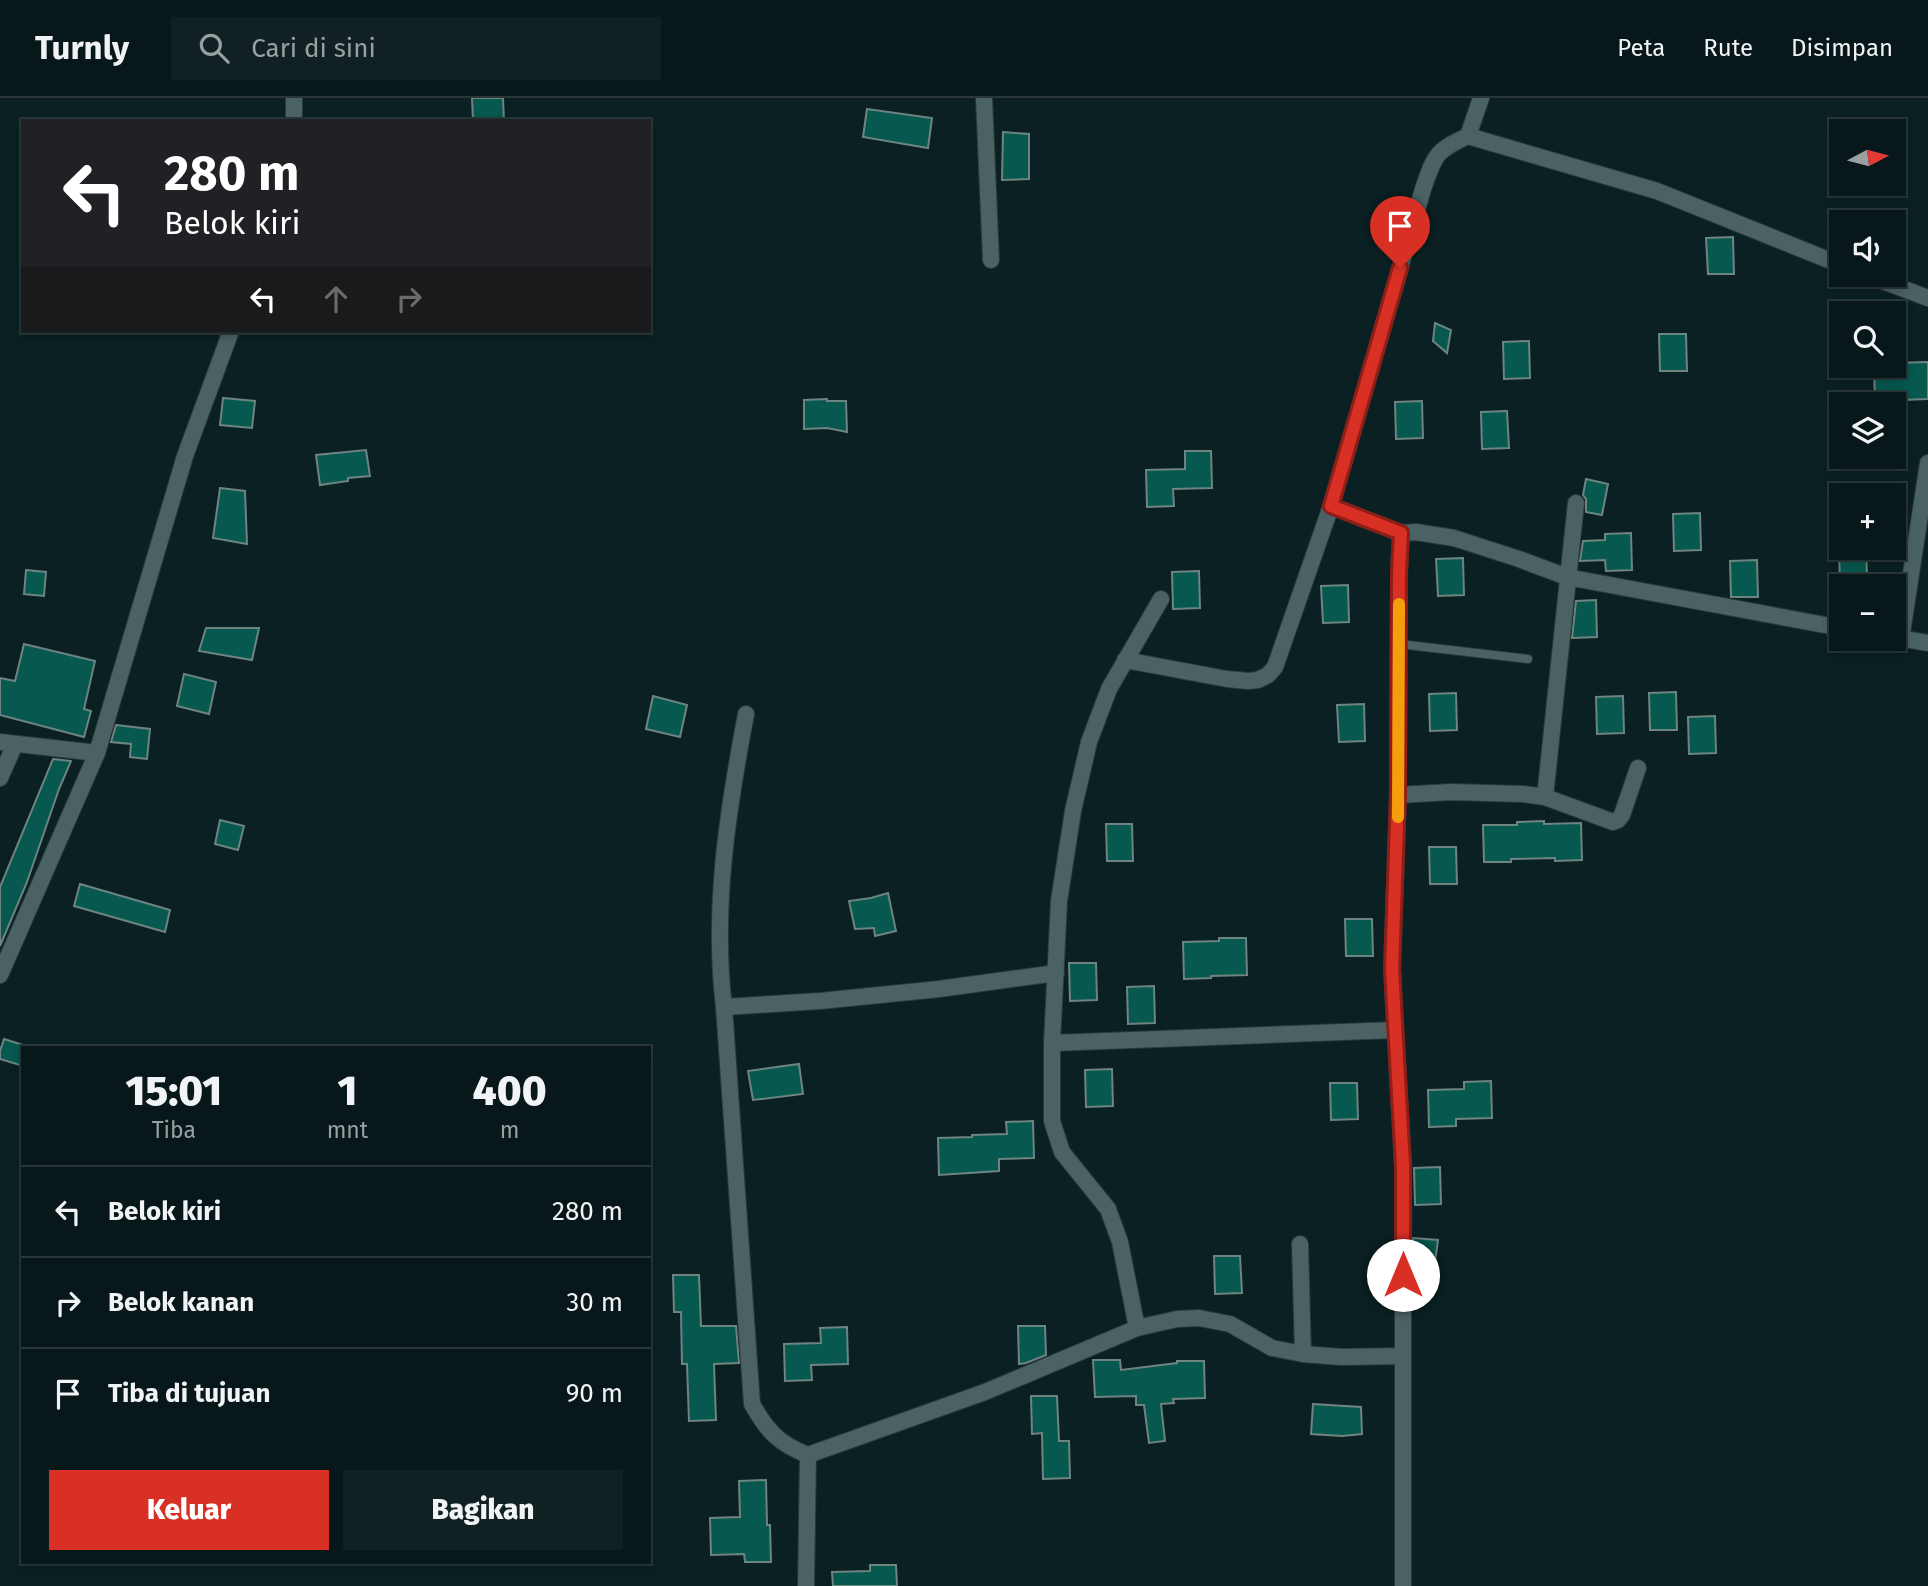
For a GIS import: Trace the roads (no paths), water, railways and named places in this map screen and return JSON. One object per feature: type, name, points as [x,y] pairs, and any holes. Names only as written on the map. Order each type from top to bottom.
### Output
[{"type":"street","points":[[294,98],[294,119]]},
{"type":"street","points":[[984,98],[991,260]]},
{"type":"street","points":[[1468,136],[1480,98]]},
{"type":"street","points":[[1125,660],[1248,681],[1268,675],[1275,667],[1331,506],[1432,162],[1446,146],[1468,136],[1657,191],[1829,260]]},
{"type":"street","points":[[1899,287],[1928,298]]},
{"type":"street","points":[[0,975],[97,753],[185,456],[230,333]]},
{"type":"street","points":[[1906,587],[1928,463]]},
{"type":"street","points":[[1545,797],[1576,503]]},
{"type":"street","points":[[1331,506],[1401,533],[1416,532],[1454,538],[1567,577],[1829,626]]},
{"type":"street","points":[[1401,533],[1398,795],[1392,969],[1403,1166],[1403,1586]]},
{"type":"street","points":[[1137,1328],[1120,1242],[1108,1209],[1062,1152],[1052,1121],[1052,1043],[1059,901],[1073,811],[1089,742],[1109,688],[1161,600]]},
{"type":"street","points":[[1906,639],[1928,643]]},
{"type":"street","points":[[746,714],[736,766],[720,911],[720,972],[752,1404],[765,1428],[786,1445],[808,1455],[985,1392],[1137,1328],[1177,1319],[1216,1320],[1230,1324],[1272,1348],[1303,1354],[1341,1357],[1403,1356]]},
{"type":"street","points":[[0,778],[7,743],[97,753]]},
{"type":"street","points":[[1398,795],[1523,794],[1545,797],[1613,822],[1622,815],[1638,768]]},
{"type":"street","points":[[724,1007],[939,989],[1056,973]]},
{"type":"street","points":[[1052,1043],[1395,1030]]},
{"type":"street","points":[[1300,1244],[1303,1354]]},
{"type":"street","points":[[806,1586],[808,1455]]},
{"type":"lane","points":[[1398,644],[1528,659]]}]
